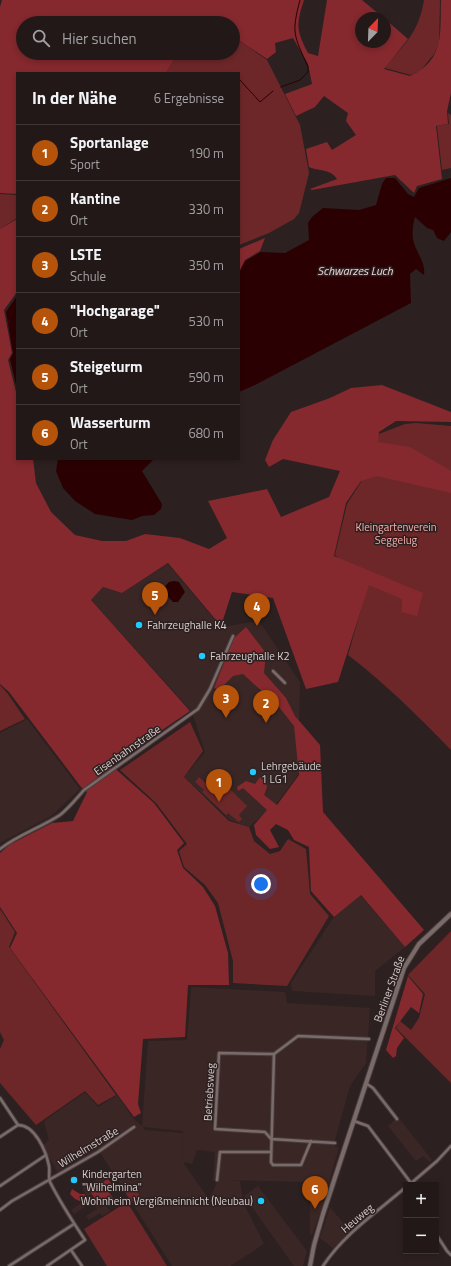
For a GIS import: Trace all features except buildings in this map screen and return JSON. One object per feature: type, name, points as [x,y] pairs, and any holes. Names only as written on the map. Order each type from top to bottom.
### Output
[{"type":"main road","name":"Berliner Straße","points":[[310,1266],[314,1245],[408,959],[419,944],[451,914]]},
{"type":"street","name":"Eisenbahnstraße","points":[[0,849],[11,841],[60,815],[84,790],[196,711],[210,689],[233,636]]},
{"type":"street","points":[[273,671],[285,683]]},
{"type":"street","points":[[311,1141],[301,1165],[273,1165],[271,1162],[274,1054],[298,1036],[369,1039]]},
{"type":"street","name":"Betriebsweg","points":[[274,1054],[219,1053],[216,1129],[265,1132],[271,1139],[335,1143]]},
{"type":"street","points":[[366,1083],[373,1088],[396,1119]]},
{"type":"street","points":[[0,1098],[18,1125],[29,1128],[46,1155],[49,1167],[49,1180]]},
{"type":"street","points":[[0,1106],[4,1105]]},
{"type":"street","points":[[354,1121],[368,1126],[409,1182]]},
{"type":"street","points":[[0,1136],[18,1125]]},
{"type":"street","name":"Wilhelmstraße","points":[[0,1210],[12,1201],[104,1148],[134,1128]]},
{"type":"street","points":[[412,1182],[438,1161],[451,1146]]},
{"type":"street","points":[[217,1180],[220,1152],[271,1152]]},
{"type":"street","name":"Wilhelmstraße","points":[[0,1186],[46,1155]]},
{"type":"street","name":"Wilhelmstraße","points":[[49,1180],[74,1224],[85,1240],[71,1250]]},
{"type":"street","name":"Heuweg","points":[[323,1266],[332,1252],[347,1236],[403,1190]]},
{"type":"street","points":[[9,1266],[74,1224]]},
{"type":"street","points":[[439,1239],[451,1255]]},
{"type":"street","points":[[46,1266],[71,1250],[82,1266]]},
{"type":"shaded area","points":[[2,0],[304,0],[298,27],[299,33],[308,53],[318,56],[327,0],[362,0],[377,12],[355,12],[355,48],[391,48],[391,24],[408,39],[384,69],[410,76],[429,62],[435,54],[440,34],[441,0],[451,0],[451,93],[447,111],[448,124],[436,126],[442,179],[417,186],[414,193],[395,175],[312,190],[310,189],[337,179],[331,173],[309,167],[306,149],[327,142],[332,150],[356,135],[346,121],[348,113],[324,96],[315,107],[296,116],[285,94],[312,84],[308,64],[293,38],[275,43],[276,52],[267,59],[240,41],[240,16],[16,16],[16,60],[174,60],[167,72],[16,72],[16,194],[0,193],[0,7]]},
{"type":"shaded area","points":[[16,220],[16,293],[4,310],[12,353],[8,360],[16,392],[16,460],[33,460],[36,483],[51,512],[75,535],[102,541],[126,541],[145,534],[180,538],[209,549],[227,538],[208,501],[267,489],[281,517],[329,497],[340,471],[283,459],[269,467],[265,460],[273,440],[291,412],[330,398],[351,388],[382,385],[451,412],[451,422],[396,421],[379,432],[378,442],[410,447],[451,471],[451,493],[377,476],[361,481],[346,503],[334,556],[423,593],[417,616],[402,612],[402,599],[369,585],[338,682],[306,689],[273,598],[232,592],[221,626],[168,563],[122,593],[103,587],[91,600],[190,711],[111,765],[154,803],[184,843],[177,850],[183,868],[203,887],[215,906],[228,953],[229,985],[188,985],[185,1037],[143,1039],[138,1104],[141,1113],[134,1117],[10,948],[17,933],[0,907],[0,853],[9,845],[52,823],[73,821],[87,792],[81,787],[9,692],[0,684],[0,229]]},
{"type":"shaded area","points":[[265,238],[260,251],[245,260],[240,270],[240,249]]},
{"type":"shaded area","points":[[168,564],[221,627],[259,621],[300,682],[298,775],[277,803],[249,827],[230,820],[184,777],[205,752],[192,712],[91,600],[103,587],[122,593]]},
{"type":"shaded area","points":[[246,627],[266,653],[264,673],[286,698],[295,716],[320,745],[323,812],[424,930],[405,947],[361,895],[334,917],[311,891],[309,847],[294,840],[288,830],[276,824],[270,830],[279,847],[270,849],[256,835],[254,825],[267,810],[243,788],[238,791],[237,787],[246,781],[255,784],[260,777],[265,779],[267,787],[264,795],[277,805],[299,775],[294,726],[279,707],[243,674],[233,676],[219,690],[214,688],[234,638]]},
{"type":"shaded area","points":[[27,719],[80,789],[51,816],[0,843],[0,733]]},
{"type":"shaded area","points":[[360,895],[405,947],[375,971],[375,996],[292,991],[291,983],[333,918]]},
{"type":"shaded area","points":[[408,976],[423,994],[419,1013],[411,1007],[395,1028],[404,1038],[397,1048],[396,1056],[393,1058],[386,1050]]},
{"type":"shaded area","points":[[191,987],[285,992],[287,1003],[370,1008],[366,1063],[350,1086],[335,1140],[335,1146],[339,1147],[328,1186],[305,1182],[229,1180],[240,1181],[243,1202],[264,1244],[230,1266],[172,1266],[98,1149],[57,1172],[43,1145],[49,1140],[44,1121],[85,1092],[98,1107],[117,1095],[134,1119],[142,1126],[148,1041],[187,1040]],"holes":[[[143,1127],[183,1131],[184,1162],[192,1164],[197,1150],[215,1152],[213,1180],[218,1180],[209,1199],[184,1164],[183,1133],[145,1130]]]},
{"type":"shaded area","points":[[398,1117],[432,1160],[430,1162],[423,1156],[416,1161],[388,1126]]},
{"type":"shaded area","points":[[105,1174],[107,1178],[89,1190],[98,1208],[105,1204],[110,1211],[102,1216],[100,1213],[89,1220],[86,1216],[97,1209],[92,1202],[74,1214],[71,1210],[88,1198],[82,1188]]},
{"type":"shaded area","points":[[108,1179],[113,1186],[107,1190],[113,1198],[110,1201],[112,1205],[108,1206],[105,1203],[98,1207],[95,1202],[96,1200],[89,1190]]},
{"type":"shaded area","points":[[258,1186],[307,1251],[303,1266],[294,1266],[244,1196]]},
{"type":"shaded area","points":[[72,1189],[80,1194],[85,1194],[86,1199],[82,1202],[75,1199],[70,1194]]},
{"type":"shaded area","points":[[310,1198],[324,1202],[312,1235],[310,1234]]},
{"type":"shaded area","points":[[330,1207],[350,1231],[333,1248],[320,1238]]},
{"type":"green space","points":[[424,0],[440,0],[439,44],[434,54],[421,70],[411,75],[385,68],[410,37],[418,22]]},
{"type":"green space","points":[[240,41],[267,60],[300,125],[309,173],[299,213],[294,219],[269,233],[240,245],[240,72],[167,72],[174,60],[240,60]]},
{"type":"green space","points":[[448,113],[451,115],[451,168],[442,170],[437,126],[449,124]]},
{"type":"green space","points":[[0,194],[16,195],[16,219],[0,229]]},
{"type":"green space","name":"Kleingartenverein Seggelug","points":[[416,423],[451,426],[451,750],[401,700],[348,655],[368,585],[335,555],[347,504],[361,482],[363,440],[405,424]]},
{"type":"green space","points":[[0,685],[25,719],[0,731]]},
{"type":"green space","points":[[190,722],[203,751],[184,777],[229,821],[249,827],[254,841],[270,854],[280,851],[288,839],[306,849],[310,894],[329,916],[287,986],[233,983],[233,961],[218,903],[205,885],[184,867],[179,851],[187,844],[156,803],[120,770]]},
{"type":"green space","points":[[199,777],[215,792],[224,783],[247,806],[239,815],[242,819],[239,822],[228,813],[226,815],[202,792],[204,790],[195,782]]},
{"type":"green space","points":[[0,909],[15,932],[9,947],[116,1095],[98,1105],[85,1091],[36,1125],[0,1083],[0,1049],[4,1040],[0,1032]]},
{"type":"green space","points":[[451,931],[451,1083],[396,1028],[400,1021],[411,1030],[419,1018],[425,994],[408,975]]},
{"type":"green space","points":[[133,1186],[140,1196],[131,1202],[125,1192]]},
{"type":"green space","points":[[127,1202],[167,1266],[107,1266],[84,1229]]},
{"type":"water","name":"Schwarzes Luch","points":[[386,178],[395,178],[408,194],[414,197],[419,188],[451,178],[451,232],[444,241],[437,238],[433,230],[427,228],[415,217],[413,239],[422,261],[424,275],[416,269],[410,274],[411,303],[240,392],[240,271],[245,261],[261,252],[285,253],[309,240],[308,223],[312,217],[323,208],[359,210],[376,205],[382,184]]},
{"type":"water","points":[[16,297],[16,385],[10,359],[13,353],[6,312]]},
{"type":"water","points":[[58,460],[153,460],[142,471],[162,504],[161,509],[154,515],[142,516],[132,520],[95,514],[75,501],[63,488],[56,471]]},
{"type":"water","points":[[169,582],[179,582],[185,592],[178,602],[173,602],[162,590]]},
{"type":"waterway","points":[[281,87],[300,80],[308,72],[308,67],[295,34],[295,20],[300,0]]},
{"type":"waterway","points":[[240,80],[260,102],[273,91]]},
{"type":"place","name":"Steigeturm","points":[[155,615]]},
{"type":"place","name":"Fahrzeughalle K4","points":[[139,625]]},
{"type":"place","name":"\"Hochgarage\"","points":[[257,626]]},
{"type":"place","name":"Fahrzeughalle K2","points":[[202,656]]},
{"type":"place","name":"LSTE","points":[[226,718]]},
{"type":"place","name":"Kantine","points":[[266,723]]},
{"type":"place","name":"Lehrgebäude 1 LG1","points":[[253,772]]},
{"type":"place","name":"Sportanlage","points":[[219,802]]},
{"type":"place","name":"Kindergarten \"Wilhelmina\"","points":[[74,1180]]},
{"type":"place","name":"Wohnheim Vergißmeinnicht (Neubau)","points":[[261,1201]]},
{"type":"place","name":"Wasserturm","points":[[315,1209]]}]
